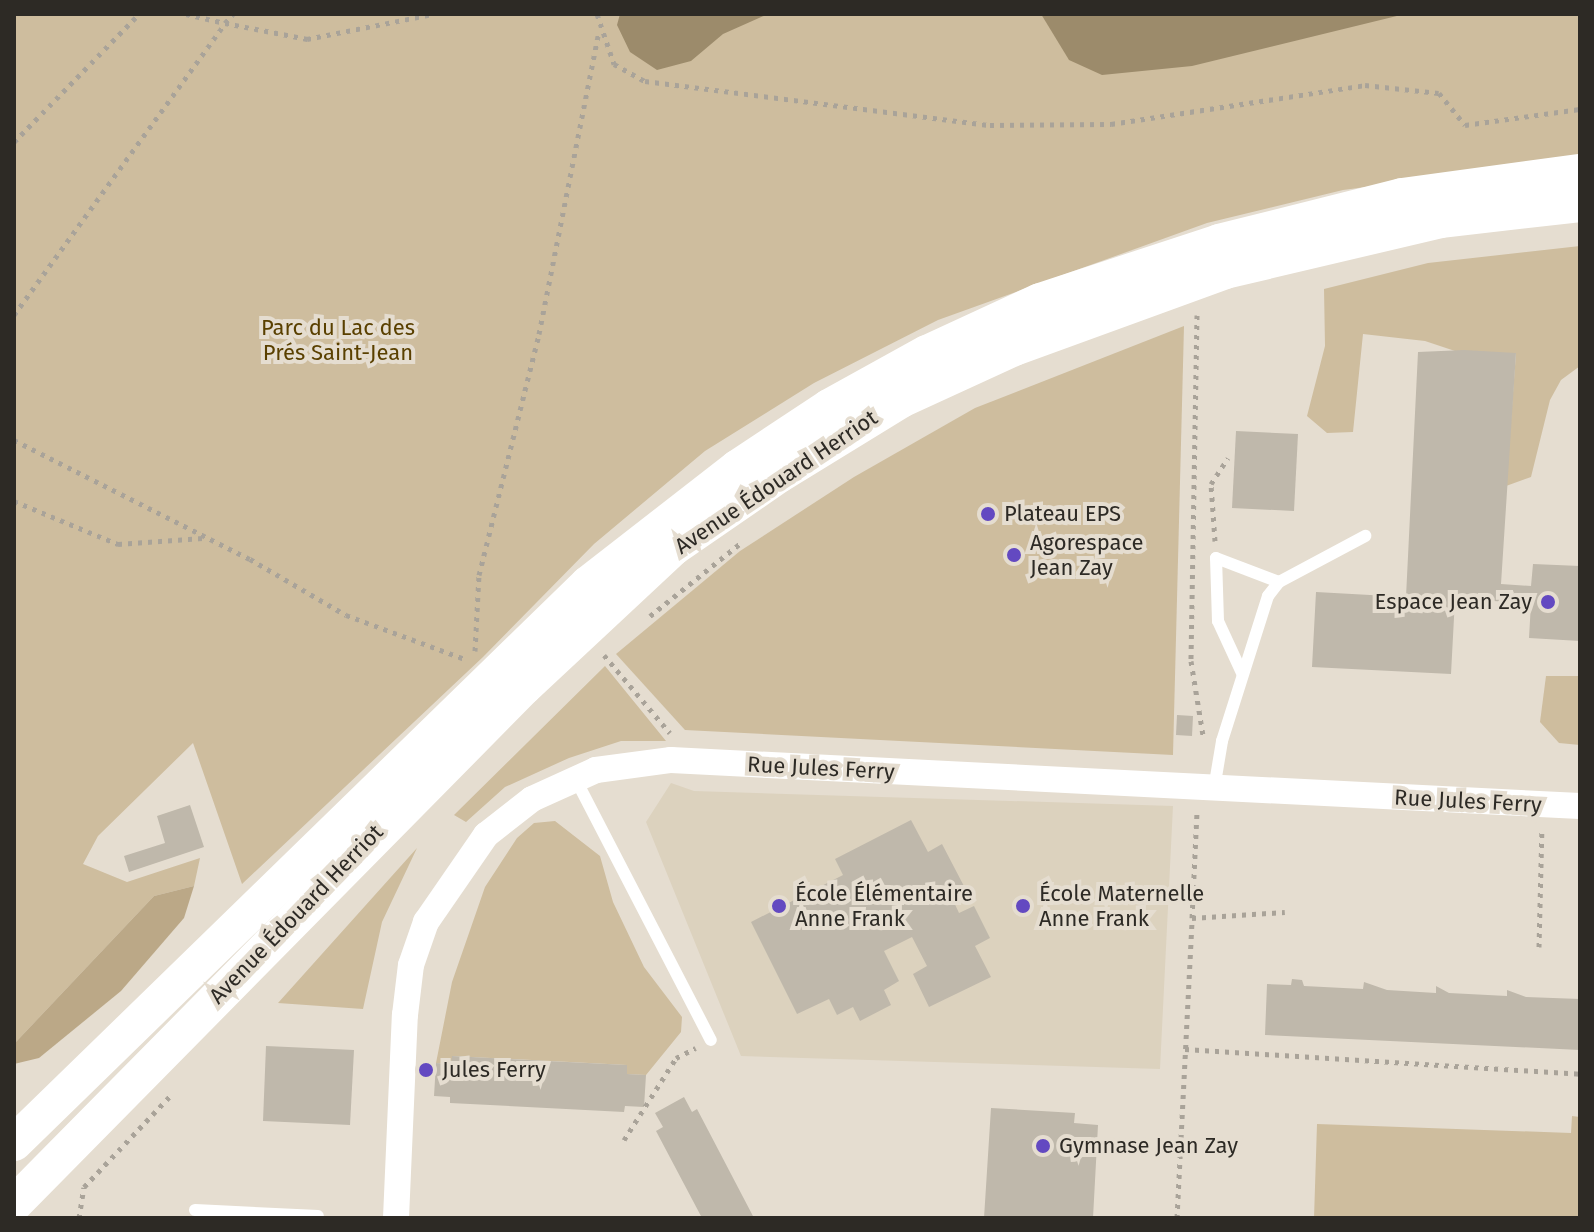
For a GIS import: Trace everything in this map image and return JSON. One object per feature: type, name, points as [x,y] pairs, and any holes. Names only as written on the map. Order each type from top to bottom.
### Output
[{"type":"main road","name":"Avenue Édouard Herriot","points":[[14,1143],[588,584],[724,478],[829,407],[927,353],[1040,301],[1219,242],[1402,196],[1580,172]]},
{"type":"main road","name":"Avenue Édouard Herriot","points":[[14,1204],[524,687],[673,548],[779,475],[901,400],[1014,348],[1225,271],[1440,220],[1580,204]]},
{"type":"street","name":"Rue Jules Ferry","points":[[396,1218],[405,1015],[411,965],[426,922],[486,835],[532,799],[575,778],[641,760],[695,761],[1580,806]]},
{"type":"lane","points":[[1206,788],[1268,596],[1279,582],[1365,536]]},
{"type":"lane","points":[[1242,673],[1218,621],[1216,558],[1279,582]]},
{"type":"lane","points":[[575,778],[711,1040]]},
{"type":"lane","points":[[195,1210],[318,1216]]},
{"type":"path","points":[[14,142],[139,14]]},
{"type":"path","points":[[186,14],[307,39],[433,14]]},
{"type":"path","points":[[14,315],[233,14]]},
{"type":"path","points":[[597,14],[599,30],[614,64],[645,81],[990,125],[1111,124],[1365,85],[1439,93],[1465,125],[1580,109]]},
{"type":"path","points":[[14,440],[346,615],[475,664],[479,575],[539,334],[599,30]]},
{"type":"path","points":[[1183,318],[1211,309]]},
{"type":"path","points":[[1197,313],[1191,661],[1203,736]]},
{"type":"path","points":[[1216,558],[1211,484],[1228,458]]},
{"type":"path","points":[[14,501],[118,544],[204,538]]},
{"type":"path","points":[[638,626],[754,532]]},
{"type":"path","points":[[593,663],[615,645]]},
{"type":"path","points":[[604,654],[695,761]]},
{"type":"path","points":[[1177,1218],[1192,918],[1206,788]]},
{"type":"path","points":[[1539,947],[1543,805]]},
{"type":"path","points":[[1192,918],[1285,912]]},
{"type":"path","points":[[624,1140],[676,1058],[711,1040]]},
{"type":"path","points":[[1185,1049],[1580,1074]]},
{"type":"path","points":[[79,1218],[84,1187],[182,1083]]},
{"type":"shaded area","points":[[620,14],[768,14],[723,34],[691,61],[657,70],[630,52],[617,25]]},
{"type":"shaded area","points":[[1041,14],[1405,14],[1192,66],[1102,75],[1069,60]]},
{"type":"shaded area","points":[[671,783],[694,791],[1173,806],[1160,1069],[741,1056],[646,822]]},
{"type":"shaded area","points":[[194,886],[184,918],[121,991],[39,1058],[14,1064],[14,1044],[154,896]]},
{"type":"green space","name":"Parc du Lac des Prés Saint-Jean","points":[[14,14],[1580,14],[1580,159],[1343,190],[1207,223],[938,320],[814,383],[705,451],[594,544],[483,657],[242,884],[193,743],[98,836],[83,864],[127,882],[200,858],[194,886],[154,896],[14,1044]]},
{"type":"green space","points":[[1580,246],[1580,366],[1561,380],[1550,400],[1531,477],[1506,486],[1516,353],[1464,354],[1425,341],[1363,334],[1353,432],[1327,433],[1307,416],[1325,346],[1324,289],[1428,263]]},
{"type":"green space","name":"Plateau EPS","points":[[1184,326],[1173,755],[685,730],[616,654],[740,551],[854,477],[975,408]]},
{"type":"green space","points":[[605,666],[666,741],[621,741],[569,758],[505,787],[466,822],[454,815]]},
{"type":"green space","points":[[1546,676],[1580,676],[1580,745],[1559,743],[1540,722]]},
{"type":"green space","points":[[555,821],[600,856],[613,902],[644,967],[682,1017],[681,1032],[646,1075],[627,1074],[627,1065],[453,1056],[451,1064],[436,1063],[452,982],[485,887],[517,838],[534,823]]},
{"type":"green space","points":[[417,848],[382,922],[363,1009],[278,1003]]},
{"type":"green space","points":[[1572,1116],[1580,1117],[1580,1218],[1314,1218],[1317,1124],[1571,1133]]},
{"type":"building","points":[[1464,350],[1516,353],[1501,584],[1531,586],[1533,564],[1580,566],[1580,641],[1529,638],[1531,603],[1455,599],[1451,674],[1312,667],[1316,592],[1406,597],[1418,352]]},
{"type":"building","points":[[1236,431],[1298,434],[1294,511],[1232,508]]},
{"type":"building","points":[[1177,715],[1193,716],[1192,736],[1176,735]]},
{"type":"building","points":[[190,805],[204,847],[129,872],[124,856],[165,843],[157,816]]},
{"type":"building","points":[[911,820],[928,852],[942,844],[966,890],[952,898],[959,913],[974,906],[990,938],[975,946],[991,977],[929,1007],[913,974],[927,966],[912,937],[884,951],[899,981],[884,990],[891,1005],[860,1021],[853,1007],[837,1015],[829,999],[797,1014],[751,922],[843,875],[835,859]]},
{"type":"building","points":[[1292,979],[1302,980],[1304,986],[1363,989],[1364,982],[1387,990],[1436,993],[1436,986],[1449,993],[1507,996],[1507,990],[1526,997],[1580,999],[1580,1050],[1265,1035],[1267,984],[1291,985]]},
{"type":"building","points":[[266,1046],[354,1050],[350,1125],[263,1121]]},
{"type":"building","points":[[452,1056],[627,1065],[627,1074],[646,1075],[644,1107],[625,1106],[624,1112],[450,1103],[450,1097],[434,1096],[436,1063],[451,1064]]},
{"type":"building","points":[[684,1097],[692,1112],[697,1109],[754,1218],[702,1218],[656,1131],[663,1127],[655,1113]]},
{"type":"building","name":"Gymnase Jean Zay","points":[[991,1108],[1075,1113],[1074,1123],[1098,1125],[1093,1218],[984,1218]]},
{"type":"place","name":"Plateau EPS","points":[[988,514]]},
{"type":"place","name":"Agorespace Jean Zay","points":[[1014,555]]},
{"type":"place","name":"Espace Jean Zay","points":[[1548,602]]},
{"type":"place","name":"École Élémentaire Anne Frank","points":[[779,906]]},
{"type":"place","name":"École Maternelle Anne Frank","points":[[1023,906]]},
{"type":"place","name":"Jules Ferry","points":[[426,1070]]},
{"type":"place","name":"Gymnase Jean Zay","points":[[1043,1146]]}]
